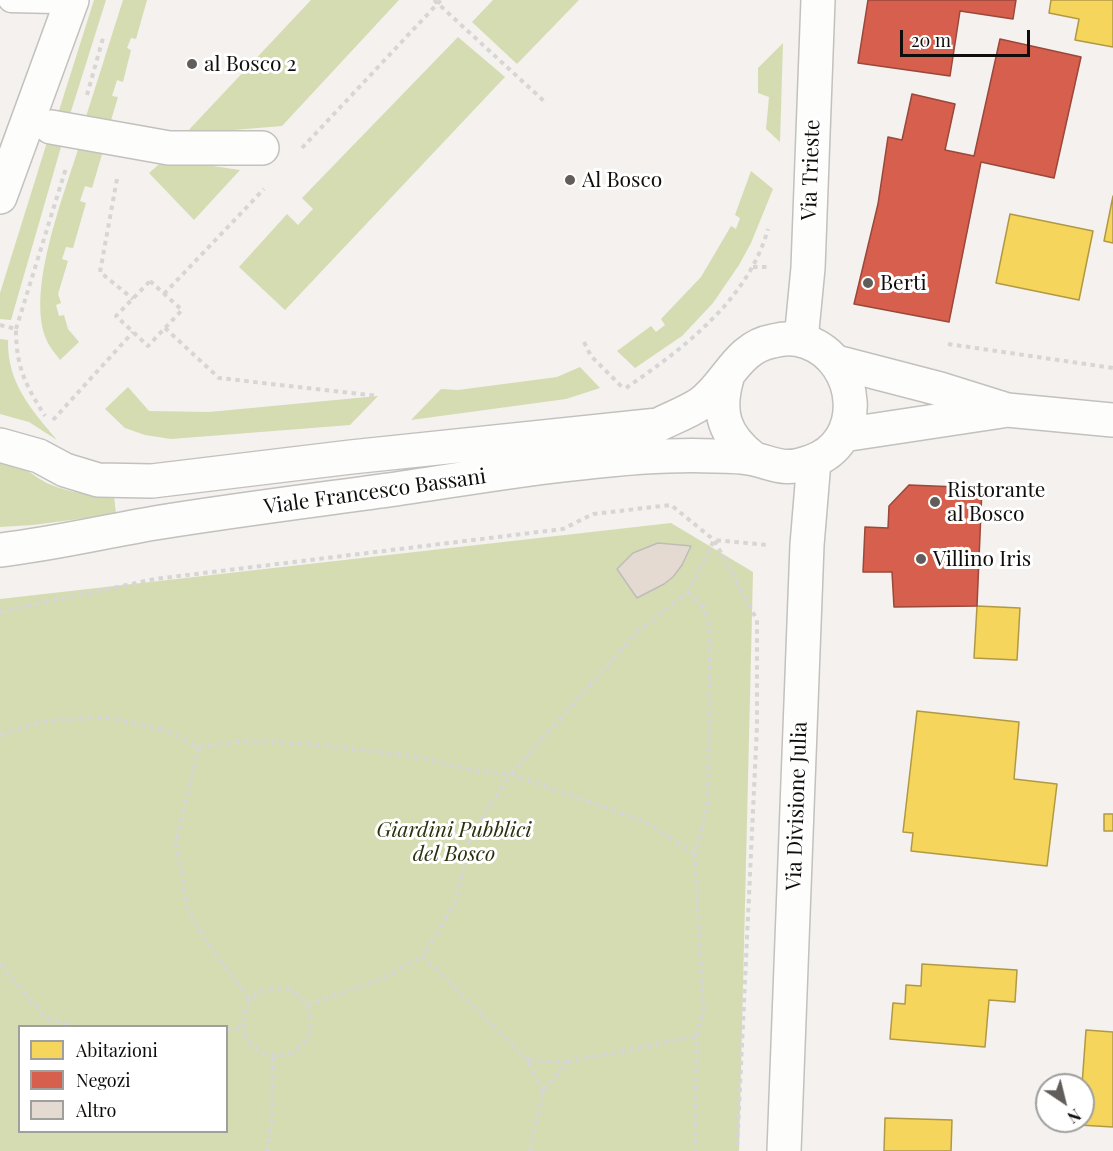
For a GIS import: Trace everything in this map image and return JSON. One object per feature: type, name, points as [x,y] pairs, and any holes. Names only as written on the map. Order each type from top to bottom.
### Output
[{"type":"street","name":"Via Trieste","points":[[801,340],[808,268],[818,0]]},
{"type":"street","points":[[0,197],[71,3]]},
{"type":"street","points":[[51,127],[169,148],[262,148]]},
{"type":"street","name":"Viale Francesco Bassani","points":[[0,445],[39,456],[65,470],[98,480],[152,481],[351,457],[658,425],[700,404],[727,378],[736,363],[749,350],[766,342],[783,339],[801,340]]},
{"type":"street","points":[[801,340],[815,345],[836,362],[846,378],[851,397],[850,417],[843,435],[1007,410]]},
{"type":"street","points":[[836,362],[940,389],[1007,410],[1113,420]]},
{"type":"street","name":"Viale Francesco Bassani","points":[[727,378],[722,396],[722,414],[728,431],[738,447],[753,458],[772,466],[793,467],[814,461],[835,446],[843,435]]},
{"type":"street","name":"Viale Francesco Bassani","points":[[7,552],[153,524],[580,463],[712,456],[753,458]]},
{"type":"street","name":"Via Divisione Julia","points":[[784,1151],[807,545],[814,461]]},
{"type":"lane","points":[[0,6],[9,0],[71,3]]},
{"type":"path","points":[[434,0],[545,102]]},
{"type":"path","points":[[124,140],[100,272],[133,299]]},
{"type":"path","points":[[613,393],[624,389],[670,358],[717,315],[753,267],[768,228]]},
{"type":"path","points":[[150,281],[182,310],[148,346],[116,316],[133,299],[150,281]]},
{"type":"path","points":[[0,326],[16,329],[16,350],[26,385],[45,416],[59,427]]},
{"type":"path","points":[[165,328],[219,378],[378,396]]},
{"type":"path","points":[[52,422],[133,332]]},
{"type":"path","points":[[584,342],[591,356],[624,389]]},
{"type":"path","points":[[948,344],[1113,368]]},
{"type":"path","points":[[0,612],[155,579],[563,529],[593,514],[671,505],[714,540],[757,620],[757,738],[737,1151]]},
{"type":"path","points":[[714,540],[775,546]]},
{"type":"path","points":[[307,1005],[377,981],[423,956],[455,903],[471,834],[511,774],[637,632],[688,592],[714,540]]},
{"type":"path","points":[[688,592],[705,609],[711,637],[708,805],[695,854],[703,1008],[698,1036],[695,1151]]},
{"type":"path","points":[[0,735],[45,721],[108,717],[165,730],[199,747],[244,741],[300,743],[413,756],[478,771],[511,774],[646,822],[695,854]]},
{"type":"path","points":[[199,747],[176,844],[188,910],[209,945],[250,1000]]},
{"type":"path","points":[[423,956],[527,1060],[543,1091]]},
{"type":"path","points":[[0,964],[47,1019],[69,1025]]},
{"type":"path","points":[[280,987],[301,996],[311,1015],[309,1036],[294,1051],[284,1055],[273,1056],[263,1053],[254,1047],[243,1029],[243,1018],[250,1000],[269,988],[280,987]]},
{"type":"path","points":[[228,1030],[243,1029]]},
{"type":"path","points":[[527,1060],[568,1062],[698,1036]]},
{"type":"path","points":[[267,1151],[272,1116],[273,1056]]},
{"type":"path","points":[[530,1151],[543,1091],[568,1062]]},
{"type":"green space","points":[[94,0],[106,0],[67,124],[56,120]]},
{"type":"green space","points":[[123,0],[147,0],[136,39],[131,38],[127,48],[131,50],[123,82],[117,80],[112,96],[118,97],[109,127],[83,126]]},
{"type":"green space","points":[[311,0],[399,0],[282,126],[185,134]]},
{"type":"green space","points":[[493,0],[579,0],[517,64],[472,22]]},
{"type":"green space","points":[[458,37],[505,77],[285,310],[239,267],[287,214],[298,225],[313,209],[302,198]]},
{"type":"green space","points":[[783,43],[780,142],[766,129],[769,97],[758,93],[758,68]]},
{"type":"green space","points":[[48,139],[63,140],[11,320],[0,319],[0,293]]},
{"type":"green space","points":[[79,146],[103,151],[92,188],[85,186],[80,201],[86,203],[73,248],[66,247],[62,259],[68,261],[58,294],[61,303],[56,305],[59,316],[64,315],[68,329],[79,342],[60,360],[47,341],[41,321],[41,297],[49,244]]},
{"type":"green space","points":[[165,159],[240,170],[194,220],[149,173]]},
{"type":"green space","points":[[751,171],[773,189],[751,243],[739,265],[713,303],[682,336],[635,368],[617,351],[651,326],[656,332],[665,325],[661,319],[701,277],[731,226],[736,229],[740,218],[735,215]]},
{"type":"green space","points":[[0,339],[8,340],[12,369],[22,394],[57,440],[29,422],[0,414]]},
{"type":"green space","points":[[580,367],[600,388],[566,399],[411,420],[441,389],[458,390],[557,377]]},
{"type":"green space","points":[[128,387],[149,411],[209,412],[378,396],[350,425],[171,439],[145,435],[125,428],[105,409]]},
{"type":"green space","points":[[0,456],[11,460],[43,481],[65,490],[114,496],[116,514],[0,527]]},
{"type":"green space","name":"Giardini Pubblici del Bosco","points":[[671,523],[753,572],[739,1151],[0,1151],[0,599]]},
{"type":"building: Abitazioni","points":[[1051,0],[1113,0],[1113,47],[1075,40],[1079,19],[1049,13]]},
{"type":"building: Abitazioni","points":[[1113,196],[1113,243],[1104,241]]},
{"type":"building: Abitazioni","points":[[1010,214],[1093,231],[1079,300],[996,283]]},
{"type":"building: Abitazioni","points":[[977,606],[1020,608],[1017,660],[974,658]]},
{"type":"building: Abitazioni","points":[[917,711],[1019,722],[1014,779],[1057,784],[1047,866],[911,851],[913,833],[903,832]]},
{"type":"building: Abitazioni","points":[[1104,814],[1113,814],[1113,831],[1104,831]]},
{"type":"building: Abitazioni","points":[[922,964],[1017,970],[1015,1002],[989,1000],[985,1047],[890,1039],[893,1003],[905,1004],[906,985],[921,986]]},
{"type":"building: Abitazioni","points":[[1086,1030],[1113,1032],[1113,1127],[1095,1126],[1095,1073],[1083,1073]]},
{"type":"building: Abitazioni","points":[[885,1118],[952,1120],[951,1151],[884,1151]]},
{"type":"building: Negozi","points":[[868,0],[1016,0],[1013,19],[960,11],[950,76],[858,63]]},
{"type":"building: Negozi","points":[[1000,39],[1081,57],[1054,178],[981,162],[949,322],[854,304],[878,204],[888,137],[902,140],[912,94],[955,104],[945,150],[974,156]]},
{"type":"building: Negozi","name":"Villino Iris","points":[[909,485],[982,488],[977,606],[894,607],[892,572],[863,572],[865,527],[888,528],[889,506]]},
{"type":"building: Altro","points":[[658,543],[691,546],[673,577],[637,598],[617,569],[633,553]]},
{"type":"place","name":"al Bosco 2","points":[[192,64]]},
{"type":"place","name":"Al Bosco","points":[[570,180]]},
{"type":"place","name":"Berti","points":[[868,283]]},
{"type":"place","name":"Ristorante al Bosco","points":[[935,502]]},
{"type":"place","name":"Villino Iris","points":[[921,559]]}]
